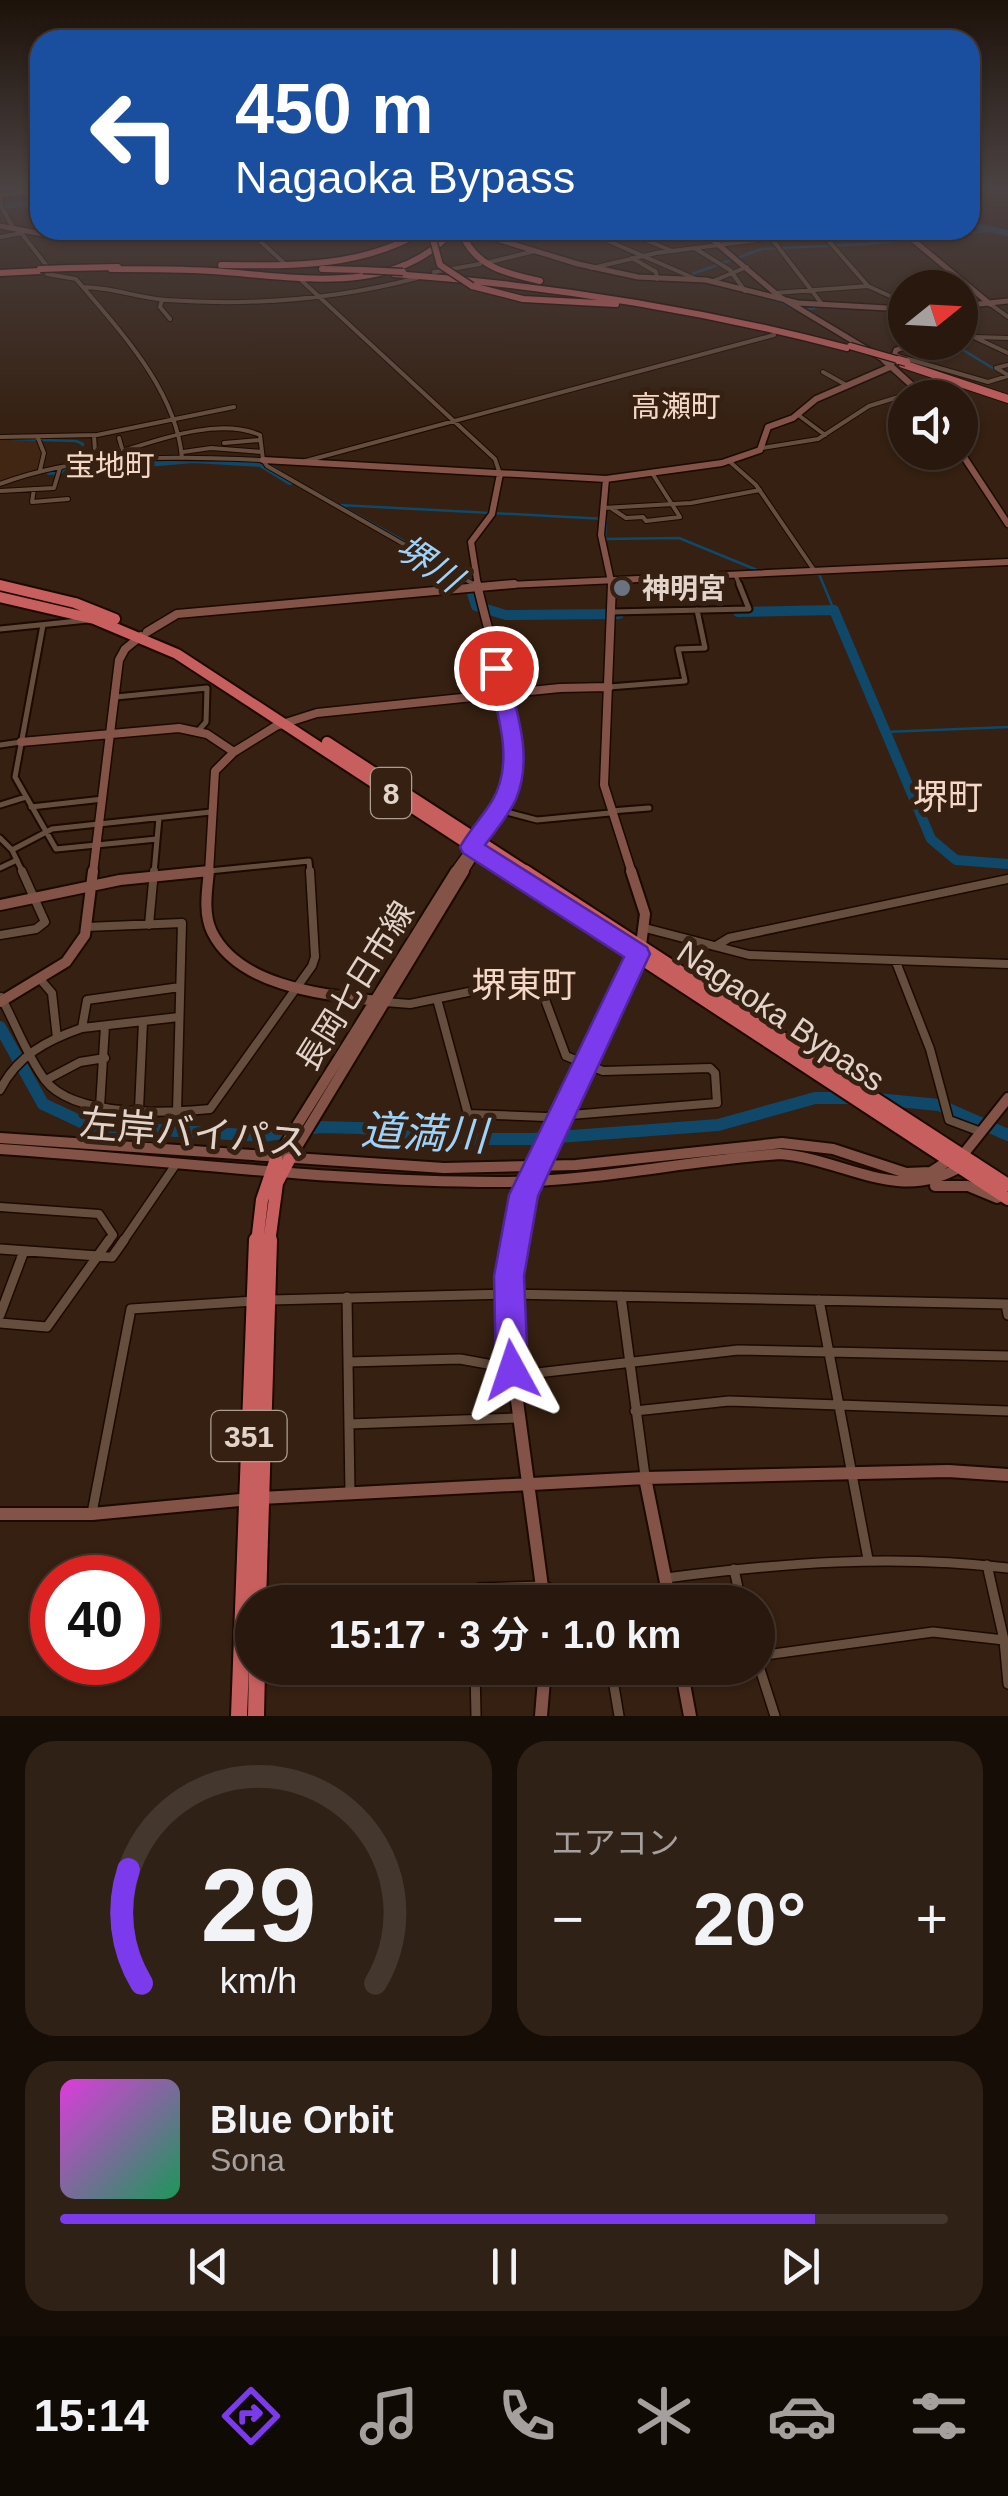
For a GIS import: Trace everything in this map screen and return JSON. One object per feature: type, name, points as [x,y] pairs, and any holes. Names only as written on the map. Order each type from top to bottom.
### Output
[{"type":"highway","points":[[0,272],[113,267]]},
{"type":"highway","points":[[147,267],[155,268]]},
{"type":"highway","points":[[69,269],[169,267]]},
{"type":"highway","points":[[171,267],[298,279],[360,276],[392,267]]},
{"type":"highway","points":[[174,267],[402,272],[613,297],[849,347]]},
{"type":"highway","points":[[442,267],[472,286],[531,300],[688,313],[807,338]]},
{"type":"highway","points":[[497,267],[508,273],[648,300],[849,347],[1008,398]]},
{"type":"highway","points":[[359,271],[648,300]]},
{"type":"highway","name":"Nagaoka Bypass","points":[[0,594],[144,634]]},
{"type":"highway","name":"Nagaoka Bypass","points":[[0,594],[120,622],[144,634],[288,721],[476,847],[640,949],[881,1109],[1008,1202]]},
{"type":"highway","name":"Nagaoka Bypass","points":[[956,1161],[1008,1186]]},
{"type":"highway","name":"351","points":[[240,1716],[254,1498],[259,1212],[280,1165]]},
{"type":"highway","name":"351","points":[[254,1498],[257,1585]]},
{"type":"highway","points":[[256,1716],[257,1685]]},
{"type":"street","points":[[46,267],[48,275],[76,279],[168,402],[183,455]]},
{"type":"street","points":[[434,272],[462,267]]},
{"type":"street","points":[[589,267],[656,279],[696,279],[784,300],[888,306]]},
{"type":"street","points":[[647,267],[656,272],[656,279]]},
{"type":"street","points":[[665,267],[696,279]]},
{"type":"street","points":[[726,267],[745,290]]},
{"type":"street","points":[[713,282],[747,267]]},
{"type":"street","points":[[747,267],[784,300],[892,364],[910,380]]},
{"type":"street","points":[[793,267],[822,304]]},
{"type":"street","points":[[852,267],[869,286],[888,297]]},
{"type":"street","points":[[946,267],[1008,317]]},
{"type":"street","points":[[82,287],[103,287],[162,300],[229,304],[323,299],[419,275]]},
{"type":"street","points":[[298,277],[500,464],[500,474]]},
{"type":"street","points":[[775,293],[869,286]]},
{"type":"street","points":[[162,300],[160,307],[170,320]]},
{"type":"street","points":[[978,305],[1008,301]]},
{"type":"street","points":[[300,462],[774,335]]},
{"type":"street","points":[[978,337],[1008,338]]},
{"type":"street","points":[[978,339],[1008,353]]},
{"type":"street","points":[[762,448],[767,429],[816,399],[892,364],[893,360]]},
{"type":"street","points":[[911,360],[988,382],[1008,376]]},
{"type":"street","points":[[1008,364],[996,368],[1008,376]]},
{"type":"street","points":[[823,372],[850,386]]},
{"type":"street","points":[[214,431],[222,446],[300,462],[606,479],[729,461],[762,448],[782,447],[825,435],[839,422],[888,400]]},
{"type":"street","points":[[0,437],[94,435],[234,407]]},
{"type":"street","points":[[797,414],[825,435]]},
{"type":"street","points":[[0,487],[40,470],[100,460],[181,437],[251,429],[260,440],[267,466],[478,587]]},
{"type":"street","points":[[767,429],[782,447]]},
{"type":"street","points":[[94,435],[100,460]]},
{"type":"street","points":[[38,437],[44,453],[40,470]]},
{"type":"street","points":[[119,438],[123,452]]},
{"type":"street","points":[[183,455],[260,440]]},
{"type":"street","points":[[100,460],[263,456]]},
{"type":"street","points":[[729,461],[760,490],[814,570]]},
{"type":"street","points":[[72,479],[74,466]]},
{"type":"street","points":[[0,487],[56,487],[60,468]]},
{"type":"street","points":[[973,470],[1008,524]]},
{"type":"street","points":[[607,508],[626,518],[643,517],[646,521],[680,517],[652,473]]},
{"type":"street","name":"長岡七日市線","points":[[280,1165],[302,1117],[499,810],[514,766],[470,547],[493,510],[500,474]]},
{"type":"street","points":[[542,1585],[512,1370],[508,1294],[514,1230],[530,1181],[640,949],[645,928],[645,914],[604,785],[612,612],[611,582],[602,549],[606,479]]},
{"type":"street","points":[[34,489],[32,502],[68,499]]},
{"type":"street","points":[[607,508],[672,504],[760,490]]},
{"type":"street","points":[[0,904],[90,886],[309,861],[314,957],[210,1110],[100,1107],[65,1097],[46,1080],[1,1000],[75,954],[86,928],[90,886],[122,652],[144,634],[177,614],[553,580],[611,582],[1008,562]]},
{"type":"street","points":[[612,612],[749,609],[735,574]]},
{"type":"street","points":[[437,999],[468,1114],[476,1119],[520,1120],[717,1104],[715,1073],[710,1068],[603,1071],[563,1053],[537,978],[410,1004],[296,986],[237,961],[220,945],[210,924],[215,770],[234,752],[288,721],[316,713],[685,681],[678,648],[705,648],[697,610]]},
{"type":"street","points":[[0,629],[94,619]]},
{"type":"street","points":[[43,625],[15,777],[44,832],[56,849],[157,838]]},
{"type":"street","points":[[116,697],[207,688],[206,722],[198,731]]},
{"type":"street","points":[[0,745],[179,728],[198,731],[234,752]]},
{"type":"street","points":[[0,805],[26,797]]},
{"type":"street","points":[[31,807],[104,799]]},
{"type":"street","points":[[499,810],[537,820],[648,808]]},
{"type":"street","points":[[12,850],[44,832],[211,812]]},
{"type":"street","points":[[150,925],[158,818]]},
{"type":"street","points":[[0,935],[45,925],[12,850],[2,841]]},
{"type":"street","points":[[0,868],[17,860]]},
{"type":"street","points":[[716,946],[729,938],[1008,879]]},
{"type":"street","points":[[86,928],[182,923],[177,1112]]},
{"type":"street","points":[[645,928],[750,954],[1008,964]]},
{"type":"street","points":[[896,962],[930,1049],[948,1117],[981,1131]]},
{"type":"street","points":[[40,979],[52,993],[57,1039]]},
{"type":"street","points":[[82,1028],[85,1002],[90,998],[180,987]]},
{"type":"street","name":"長岡七日市線","points":[[293,1142],[315,1116],[380,1001]]},
{"type":"street","points":[[0,1090],[12,1065],[82,1028],[179,1017]]},
{"type":"street","points":[[139,1109],[143,1022]]},
{"type":"street","points":[[100,1107],[106,1026]]},
{"type":"street","points":[[46,1080],[80,1062],[105,1058]]},
{"type":"street","points":[[917,1186],[943,1178],[1008,1098]]},
{"type":"street","name":"左岸バイパス","points":[[0,1138],[449,1182],[611,1176],[782,1154],[812,1156],[917,1186],[968,1186],[1008,1202]]},
{"type":"street","name":"左岸バイパス","points":[[0,1148],[280,1165],[536,1168],[798,1144],[833,1149],[906,1173],[922,1174],[956,1161]]},
{"type":"street","points":[[690,1154],[724,1154],[727,1160]]},
{"type":"street","points":[[0,1248],[112,1257],[174,1166]]},
{"type":"street","points":[[0,1207],[99,1214],[112,1235],[47,1327],[0,1324]]},
{"type":"street","points":[[0,1315],[24,1251]]},
{"type":"street","points":[[92,1514],[131,1309],[193,1306],[203,1301],[508,1294],[1007,1308]]},
{"type":"street","points":[[621,1296],[645,1478],[666,1585]]},
{"type":"street","points":[[347,1297],[350,1494]]},
{"type":"street","points":[[818,1300],[868,1559]]},
{"type":"street","points":[[348,1362],[446,1358],[512,1370],[565,1371],[738,1350],[1008,1356]]},
{"type":"street","points":[[635,1410],[729,1401],[1008,1411]]},
{"type":"street","points":[[349,1424],[519,1418]]},
{"type":"street","points":[[0,1514],[92,1514],[254,1498],[645,1478],[852,1472],[1008,1475]]},
{"type":"street","points":[[665,1578],[796,1561],[906,1557],[1008,1568]]},
{"type":"street","points":[[986,1565],[1004,1640],[1008,1684]]},
{"type":"street","points":[[734,1568],[738,1585]]},
{"type":"street","points":[[775,1656],[934,1632],[1004,1640]]},
{"type":"street","points":[[475,1685],[476,1716]]},
{"type":"street","points":[[541,1716],[544,1685]]},
{"type":"street","points":[[614,1685],[619,1716]]},
{"type":"street","points":[[685,1685],[690,1716]]},
{"type":"street","points":[[766,1685],[775,1716]]},
{"type":"shaded area","points":[[0,440],[37,441],[42,453],[39,468],[0,482]]},
{"type":"waterway","points":[[689,275],[711,267]]},
{"type":"waterway","points":[[720,285],[781,302],[800,312],[821,306]]},
{"type":"waterway","points":[[978,359],[996,370]]},
{"type":"waterway","points":[[11,439],[76,441],[83,444],[79,456],[89,461]]},
{"type":"waterway","name":"堺川","points":[[172,456],[214,457]]},
{"type":"waterway","name":"堺川","points":[[50,471],[194,459],[261,463],[290,481]]},
{"type":"waterway","points":[[313,490],[339,505],[606,519],[605,539],[679,538],[757,570]]},
{"type":"waterway","name":"堺川","points":[[341,506],[463,574]]},
{"type":"waterway","points":[[769,575],[819,574],[834,610]]},
{"type":"waterway","name":"堺川","points":[[468,581],[470,586]]},
{"type":"waterway","name":"堺川","points":[[469,584],[476,606],[506,615],[619,614]]},
{"type":"waterway","name":"堺川","points":[[738,612],[834,610],[931,839],[956,860],[1008,864]]},
{"type":"waterway","points":[[885,732],[1008,727]]},
{"type":"waterway","name":"道満川","points":[[0,1027],[43,1104],[90,1126],[263,1136],[320,1127],[360,1128],[473,1139],[532,1139],[718,1125],[815,1098],[854,1098]]},
{"type":"waterway","name":"道満川","points":[[877,1099],[939,1105],[1008,1135]]},
{"type":"place","name":"神明宮","points":[[622,588]]},
{"type":"district","name":"高瀬町","points":[[676,406]]},
{"type":"district","name":"宝地町","points":[[110,465]]},
{"type":"district","name":"堺町","points":[[948,796]]},
{"type":"district","name":"堺東町","points":[[524,984]]},
{"type":"route","points":[[496,668],[513,743],[514,766],[505,799],[471,847],[638,954],[524,1195],[514,1230],[509,1276],[512,1370]]}]
